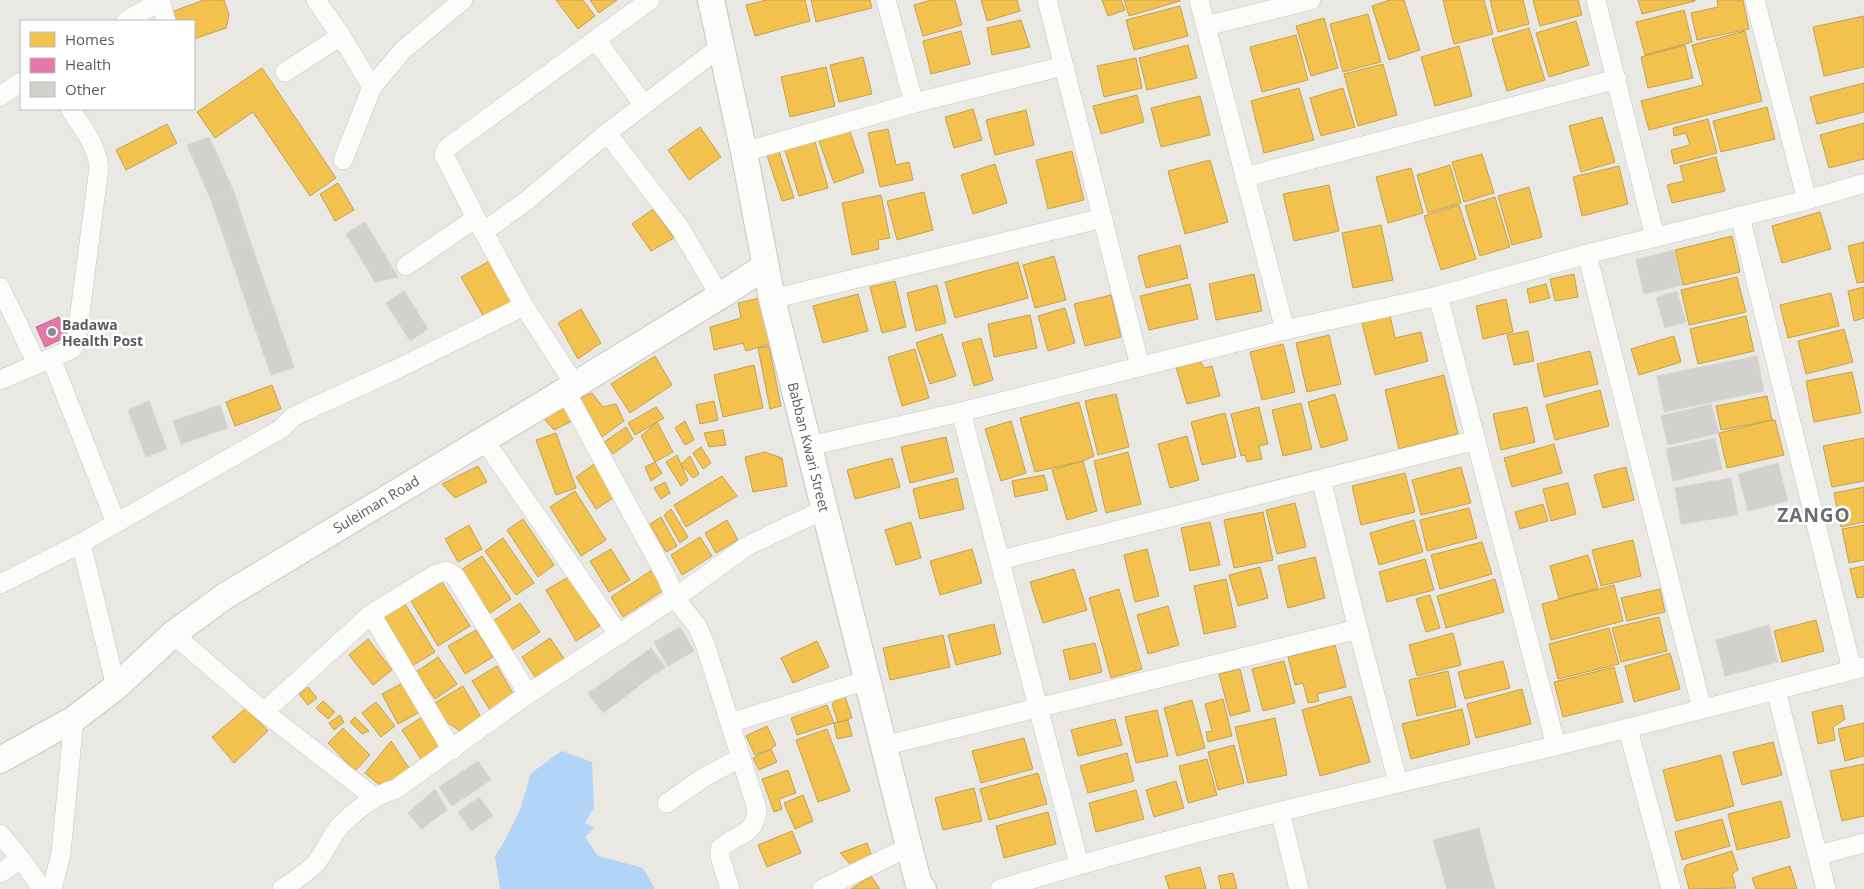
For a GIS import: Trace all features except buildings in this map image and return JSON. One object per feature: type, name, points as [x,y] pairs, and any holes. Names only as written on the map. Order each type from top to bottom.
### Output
[{"type":"street","points":[[316,0],[341,36],[372,87]]},
{"type":"street","points":[[343,160],[372,87],[403,50],[463,0]]},
{"type":"street","points":[[650,0],[447,148],[444,155],[479,225],[570,388],[675,598],[697,626],[705,644],[757,809],[756,820],[752,828],[720,849],[720,857],[730,889]]},
{"type":"street","name":"Babban Kwari Street","points":[[711,0],[744,152],[772,299],[883,746],[919,885],[923,889]]},
{"type":"street","points":[[886,0],[914,103]]},
{"type":"street","points":[[1047,0],[1140,366]]},
{"type":"street","points":[[1199,0],[1285,330]]},
{"type":"street","points":[[1206,26],[1311,0]]},
{"type":"street","points":[[1596,0],[1655,238]]},
{"type":"street","points":[[1754,0],[1806,200]]},
{"type":"street","points":[[128,20],[160,1],[166,20]]},
{"type":"street","points":[[285,72],[341,36]]},
{"type":"street","points":[[596,40],[644,105]]},
{"type":"street","points":[[406,266],[524,202],[607,133],[720,47]]},
{"type":"street","points":[[744,152],[914,103],[1064,66]]},
{"type":"street","points":[[1245,178],[1617,79]]},
{"type":"street","points":[[0,96],[20,83]]},
{"type":"street","points":[[0,380],[72,349],[76,343],[99,167],[92,143],[71,110]]},
{"type":"street","points":[[607,133],[680,228],[720,296]]},
{"type":"street","points":[[809,446],[961,412],[1285,330],[1438,296],[1587,254],[1806,200],[1864,183]]},
{"type":"street","points":[[1000,889],[1079,864],[1280,811],[1628,729],[1858,669],[1740,216]]},
{"type":"street","points":[[772,299],[1102,218]]},
{"type":"street","points":[[1587,254],[1702,709]]},
{"type":"street","name":"Suleiman Road","points":[[0,760],[74,719],[116,687],[173,634],[225,596],[570,388],[766,266]]},
{"type":"street","points":[[0,287],[44,361],[116,522]]},
{"type":"street","points":[[1438,296],[1556,746]]},
{"type":"street","points":[[0,584],[81,544],[116,522],[281,429],[293,417],[396,370],[524,306]]},
{"type":"street","points":[[961,412],[1079,864]]},
{"type":"street","points":[[484,440],[619,635]]},
{"type":"street","points":[[1000,560],[1476,440]]},
{"type":"street","points":[[1321,479],[1398,783]]},
{"type":"street","points":[[282,889],[315,863],[339,828],[375,798],[387,791],[396,789],[528,694],[675,598],[747,546],[825,509]]},
{"type":"street","points":[[81,544],[116,687]]},
{"type":"street","points":[[264,712],[370,614],[436,574],[446,572],[455,576],[528,694]]},
{"type":"street","points":[[370,614],[452,750]]},
{"type":"street","points":[[883,746],[1358,629]]},
{"type":"street","points":[[173,634],[264,712],[375,798]]},
{"type":"street","points":[[730,723],[867,680]]},
{"type":"street","points":[[1776,690],[1826,889]]},
{"type":"street","points":[[52,889],[61,853],[74,719]]},
{"type":"street","points":[[1628,729],[1671,889]]},
{"type":"street","points":[[667,804],[703,778],[740,758]]},
{"type":"street","points":[[1280,811],[1299,889]]},
{"type":"street","points":[[0,834],[21,859],[42,889]]},
{"type":"street","points":[[1819,855],[1864,842]]},
{"type":"street","points":[[822,889],[909,847]]},
{"type":"street","points":[[0,873],[21,859]]},
{"type":"water","points":[[562,751],[592,762],[594,807],[585,823],[594,828],[585,837],[598,856],[643,868],[655,889],[500,889],[495,856],[520,810],[531,773]]},
{"type":"place","name":"Badawa Health Post","points":[[52,332]]},
{"type":"district","name":"ZANGO","points":[[1814,515]]}]
